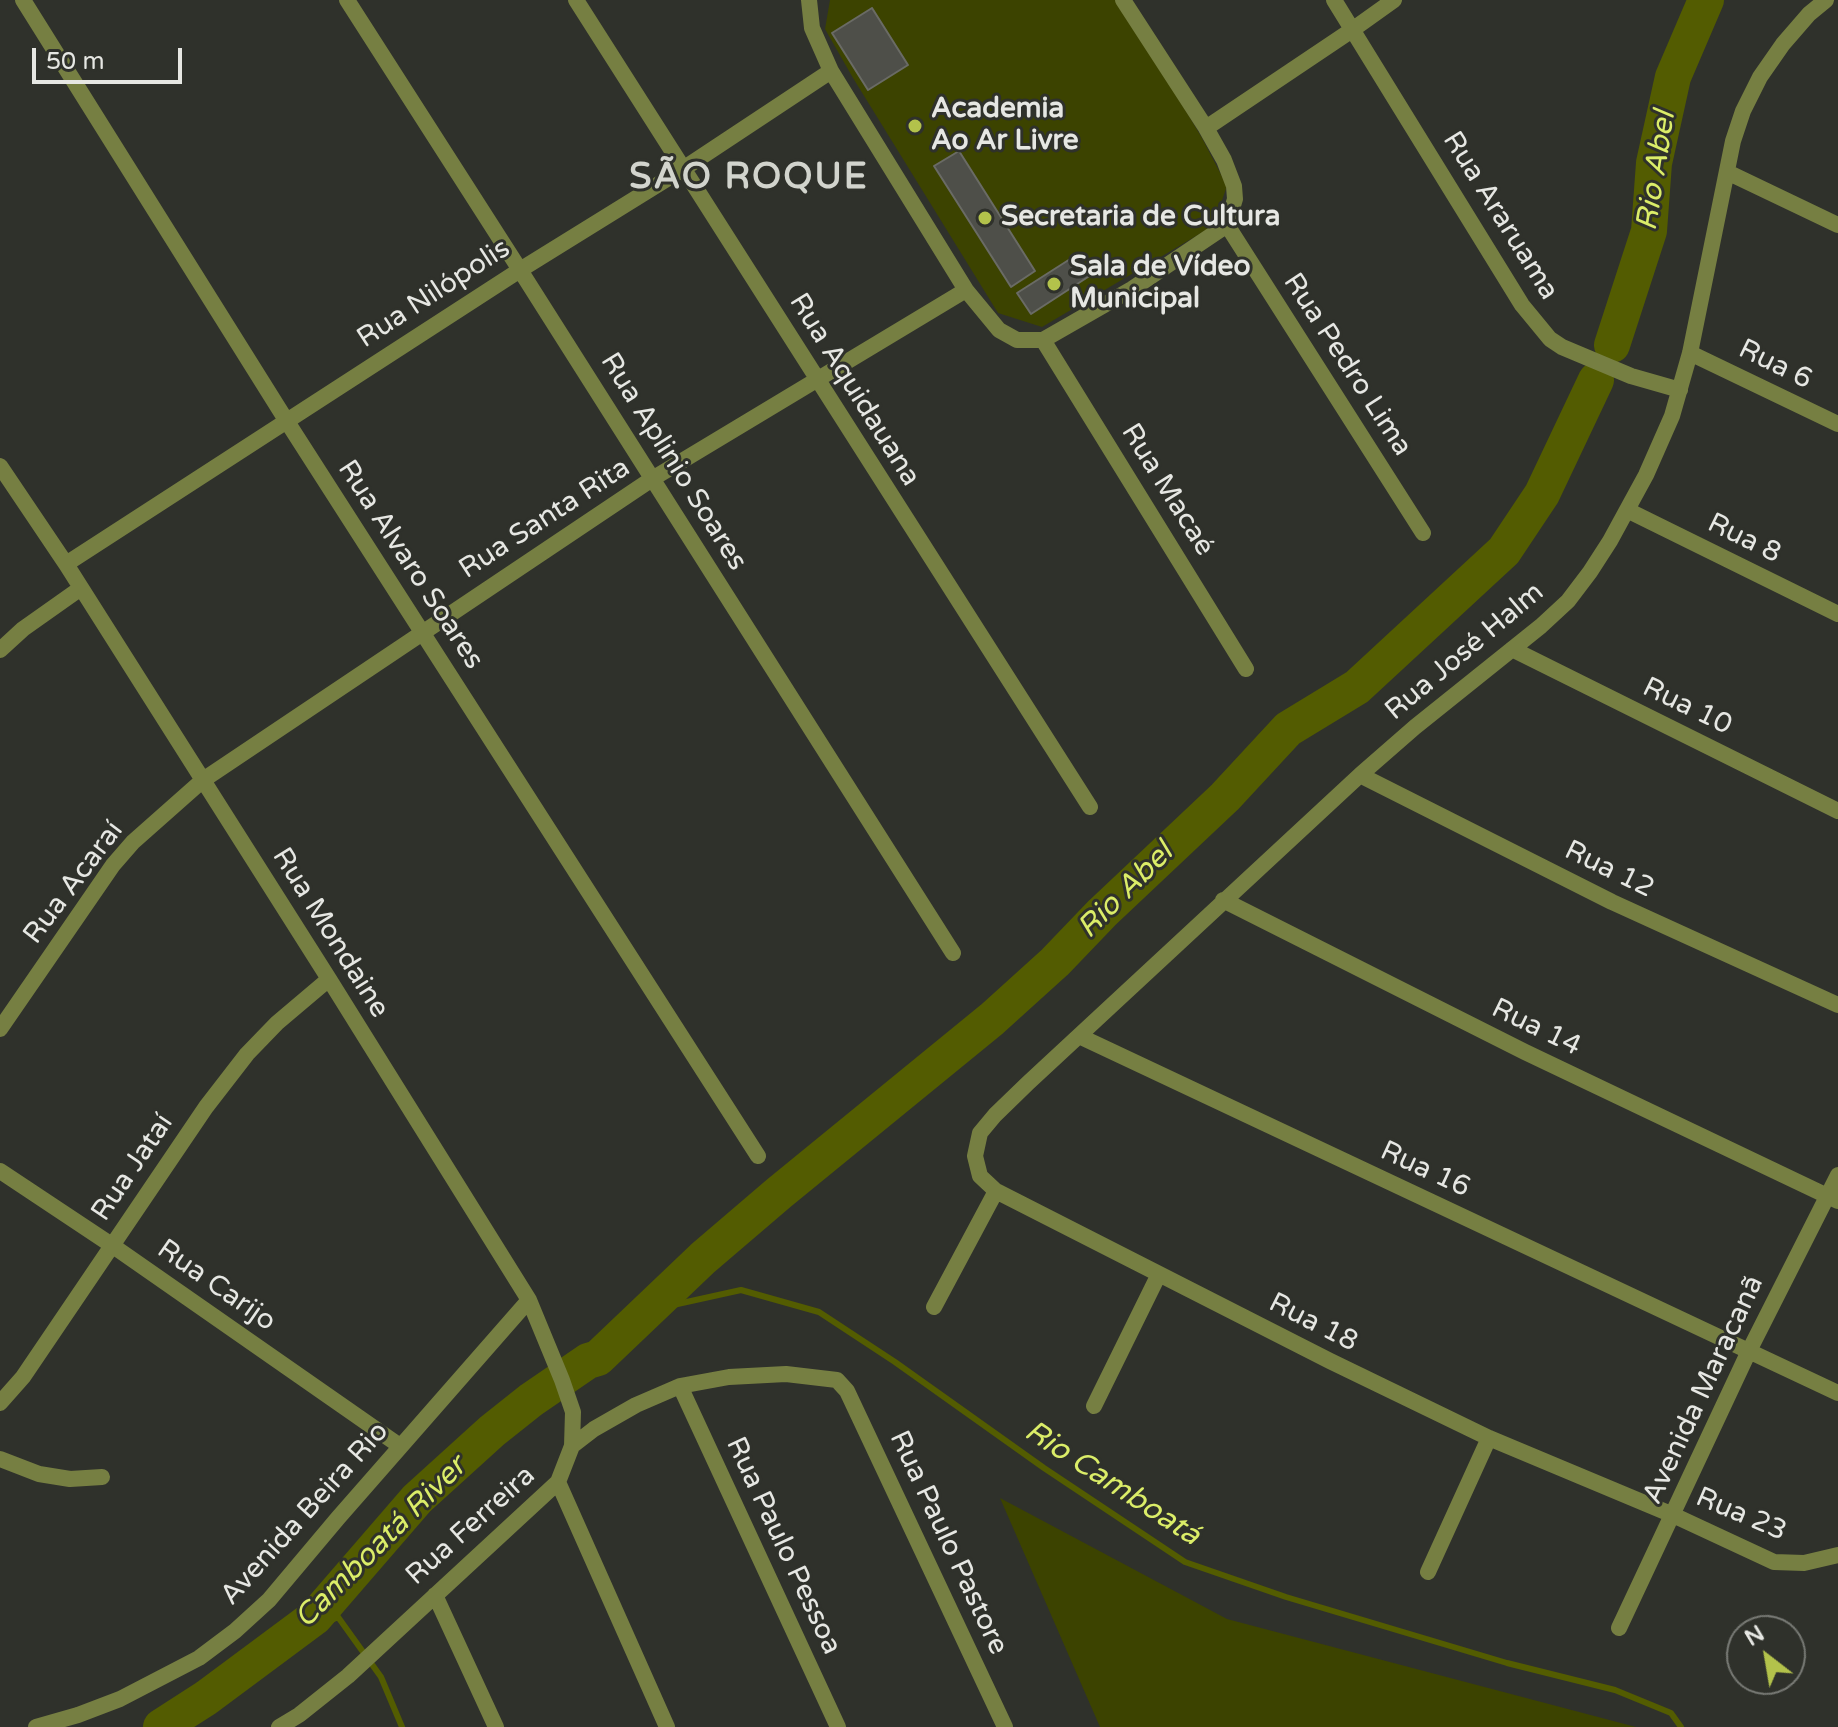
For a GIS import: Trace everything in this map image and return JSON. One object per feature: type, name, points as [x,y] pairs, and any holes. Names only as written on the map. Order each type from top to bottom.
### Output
[{"type":"street","name":"Rua Alvaro Soares","points":[[23,0],[286,420],[758,1156]]},
{"type":"street","name":"Rua Aplinio Soares","points":[[347,0],[953,953]]},
{"type":"street","name":"Rua Aquidauana","points":[[576,0],[1090,807]]},
{"type":"street","points":[[809,0],[812,28],[831,71],[966,290],[999,330],[1017,340],[1043,340],[1132,289],[1227,225],[1235,199],[1234,186],[1224,160],[1123,0]]},
{"type":"street","name":"Rua Araruama","points":[[1334,0],[1522,305],[1550,339],[1631,376],[1680,390]]},
{"type":"street","points":[[1206,128],[1394,0]]},
{"type":"street","name":"Rua José Halm","points":[[996,1191],[980,1176],[975,1156],[980,1133],[995,1115],[1360,775],[1568,601],[1590,572],[1627,510],[1672,416],[1690,353],[1733,141],[1743,111],[1760,77],[1783,44],[1826,0]]},
{"type":"street","name":"Rua Nilópolis","points":[[66,564],[831,71]]},
{"type":"street","points":[[1727,172],[1838,225]]},
{"type":"street","name":"Rua Pedro Lima","points":[[1227,225],[1423,533]]},
{"type":"street","name":"Rua Santa Rita","points":[[203,780],[652,479],[966,290]]},
{"type":"street","name":"Rua Macaé","points":[[1043,340],[1246,669]]},
{"type":"street","name":"Rua 6","points":[[1690,353],[1838,424]]},
{"type":"street","name":"Rua Mondaine","points":[[0,466],[66,564],[529,1300],[573,1412],[572,1446]]},
{"type":"street","name":"Rua 8","points":[[1627,510],[1838,614]]},
{"type":"street","points":[[0,650],[23,629],[81,588]]},
{"type":"street","name":"Rua 10","points":[[1512,649],[1838,811]]},
{"type":"street","name":"Rua 12","points":[[1360,775],[1612,902],[1838,1005]]},
{"type":"street","name":"Rua Acaraí","points":[[0,1029],[113,865],[133,842],[203,780]]},
{"type":"street","name":"Rua 14","points":[[1223,900],[1525,1052],[1833,1199]]},
{"type":"street","name":"Rua Jataí","points":[[0,1403],[23,1377],[206,1107],[247,1054],[277,1023],[329,979]]},
{"type":"street","name":"Rua 16","points":[[1079,1036],[1838,1393]]},
{"type":"street","name":"Rua Carijo","points":[[0,1171],[400,1446]]},
{"type":"street","name":"Avenida Maracanã","points":[[1619,1628],[1749,1351],[1833,1199],[1838,1175]]},
{"type":"street","points":[[934,1307],[996,1191]]},
{"type":"street","name":"Rua 18","points":[[996,1191],[1489,1438],[1673,1515]]},
{"type":"street","points":[[1094,1406],[1159,1274]]},
{"type":"street","name":"Avenida Beira Rio","points":[[36,1727],[120,1699],[199,1658],[235,1631],[269,1600],[529,1300]]},
{"type":"street","name":"Rua Paulo Pastore","points":[[680,1386],[729,1377],[775,1374],[830,1378],[841,1383],[855,1404],[999,1725]]},
{"type":"street","points":[[572,1446],[617,1414],[680,1386]]},
{"type":"street","name":"Rua Paulo Pessoa","points":[[680,1386],[838,1727]]},
{"type":"street","points":[[1428,1572],[1489,1438]]},
{"type":"street","name":"Rua Ferreira","points":[[279,1727],[302,1721],[558,1482],[572,1446]]},
{"type":"street","points":[[0,1459],[39,1474],[70,1479],[102,1477]]},
{"type":"street","points":[[558,1482],[667,1727]]},
{"type":"street","name":"Rua 23","points":[[1673,1515],[1774,1562],[1804,1563],[1838,1555]]},
{"type":"street","points":[[435,1595],[496,1727]]},
{"type":"green space","points":[[830,0],[1120,0],[1227,186],[1213,226],[1042,327],[998,313],[825,29]]},
{"type":"green space","points":[[1000,1498],[1227,1619],[1636,1727],[1100,1727]]},
{"type":"building","points":[[872,8],[908,65],[868,90],[832,33]]},
{"type":"building","name":"Secretaria de Cultura","points":[[959,151],[1035,271],[1011,287],[934,166]]},
{"type":"building","name":"Sala de Vídeo Municipal","points":[[1078,254],[1091,275],[1031,314],[1017,293]]},
{"type":"waterway","name":"Rio Abel","points":[[1612,345],[1649,231],[1654,163],[1673,77],[1706,0]]},
{"type":"waterway","name":"Rio Abel","points":[[161,1727],[206,1698],[315,1617],[417,1499],[492,1431],[531,1400],[588,1361],[598,1358],[703,1258],[992,1019],[1225,797],[1288,729],[1357,687],[1504,551],[1542,494],[1596,380]]},
{"type":"waterway","name":"Rio Camboatá","points":[[598,1358],[673,1305],[741,1290],[819,1312],[1185,1562],[1286,1597],[1507,1663],[1615,1690],[1671,1713],[1681,1727]]},
{"type":"waterway","name":"Camboatá River","points":[[281,1643],[338,1617],[381,1677],[402,1727]]},
{"type":"place","name":"Academia Ao Ar Livre","points":[[915,126]]},
{"type":"place","name":"Secretaria de Cultura","points":[[985,218]]},
{"type":"place","name":"Sala de Vídeo Municipal","points":[[1054,284]]},
{"type":"district","name":"SÃO ROQUE","points":[[749,179]]}]
